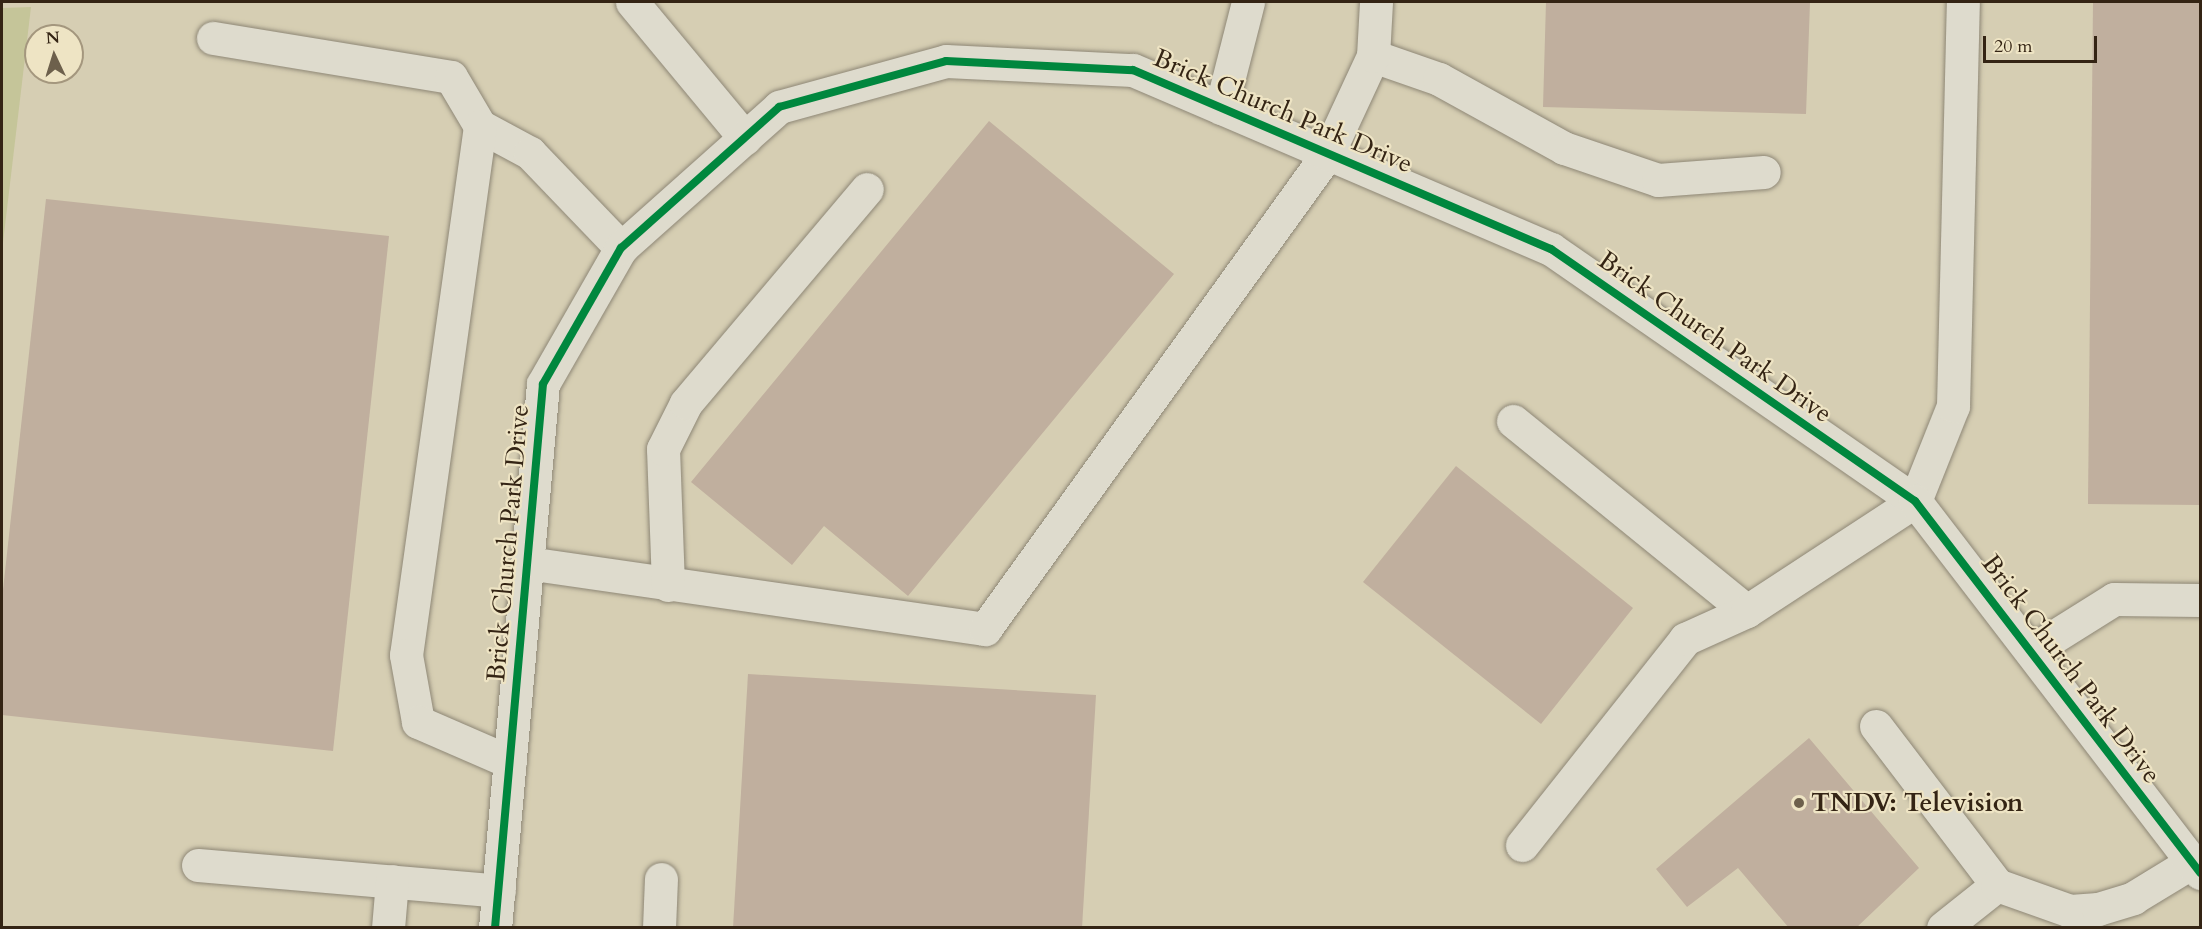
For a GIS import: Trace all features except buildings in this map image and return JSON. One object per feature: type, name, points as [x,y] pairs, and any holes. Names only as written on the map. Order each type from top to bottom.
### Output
[{"type":"street","points":[[632,2],[745,138]]},
{"type":"street","points":[[1221,108],[1248,2]]},
{"type":"street","points":[[527,563],[985,629],[1328,153],[1373,56],[1376,2]]},
{"type":"street","points":[[1522,845],[1685,639],[1747,611],[1915,501],[1953,406],[1963,2]]},
{"type":"street","points":[[213,38],[451,76],[480,126],[530,153],[621,248]]},
{"type":"street","points":[[1373,56],[1439,79],[1564,148],[1659,180],[1764,172]]},
{"type":"street","name":"Brick Church Park Drive","points":[[495,927],[543,384],[621,248],[780,107],[946,62],[1133,70],[1551,249],[1915,501],[2196,868]]},
{"type":"street","points":[[480,126],[406,655],[418,722],[510,762]]},
{"type":"street","points":[[668,585],[663,449],[686,403],[867,189]]},
{"type":"street","points":[[1513,422],[1747,611]]},
{"type":"street","points":[[2031,651],[2114,599],[2200,600]]},
{"type":"street","points":[[1876,726],[1997,885],[2070,911],[2098,909],[2133,898],[2196,868]]},
{"type":"street","points":[[198,865],[499,891]]},
{"type":"street","points":[[659,927],[661,879]]},
{"type":"street","points":[[388,927],[392,881]]},
{"type":"street","points":[[1942,927],[1997,885]]},
{"type":"green space","points":[[31,7],[29,24],[24,24],[24,66],[2,251],[2,8]]},
{"type":"cycle path","points":[[495,928],[543,384],[621,248],[779,107],[946,61],[1133,70],[1551,249],[1915,501],[2200,873]]},
{"type":"place","name":"TNDV: Television","points":[[1799,803]]}]
